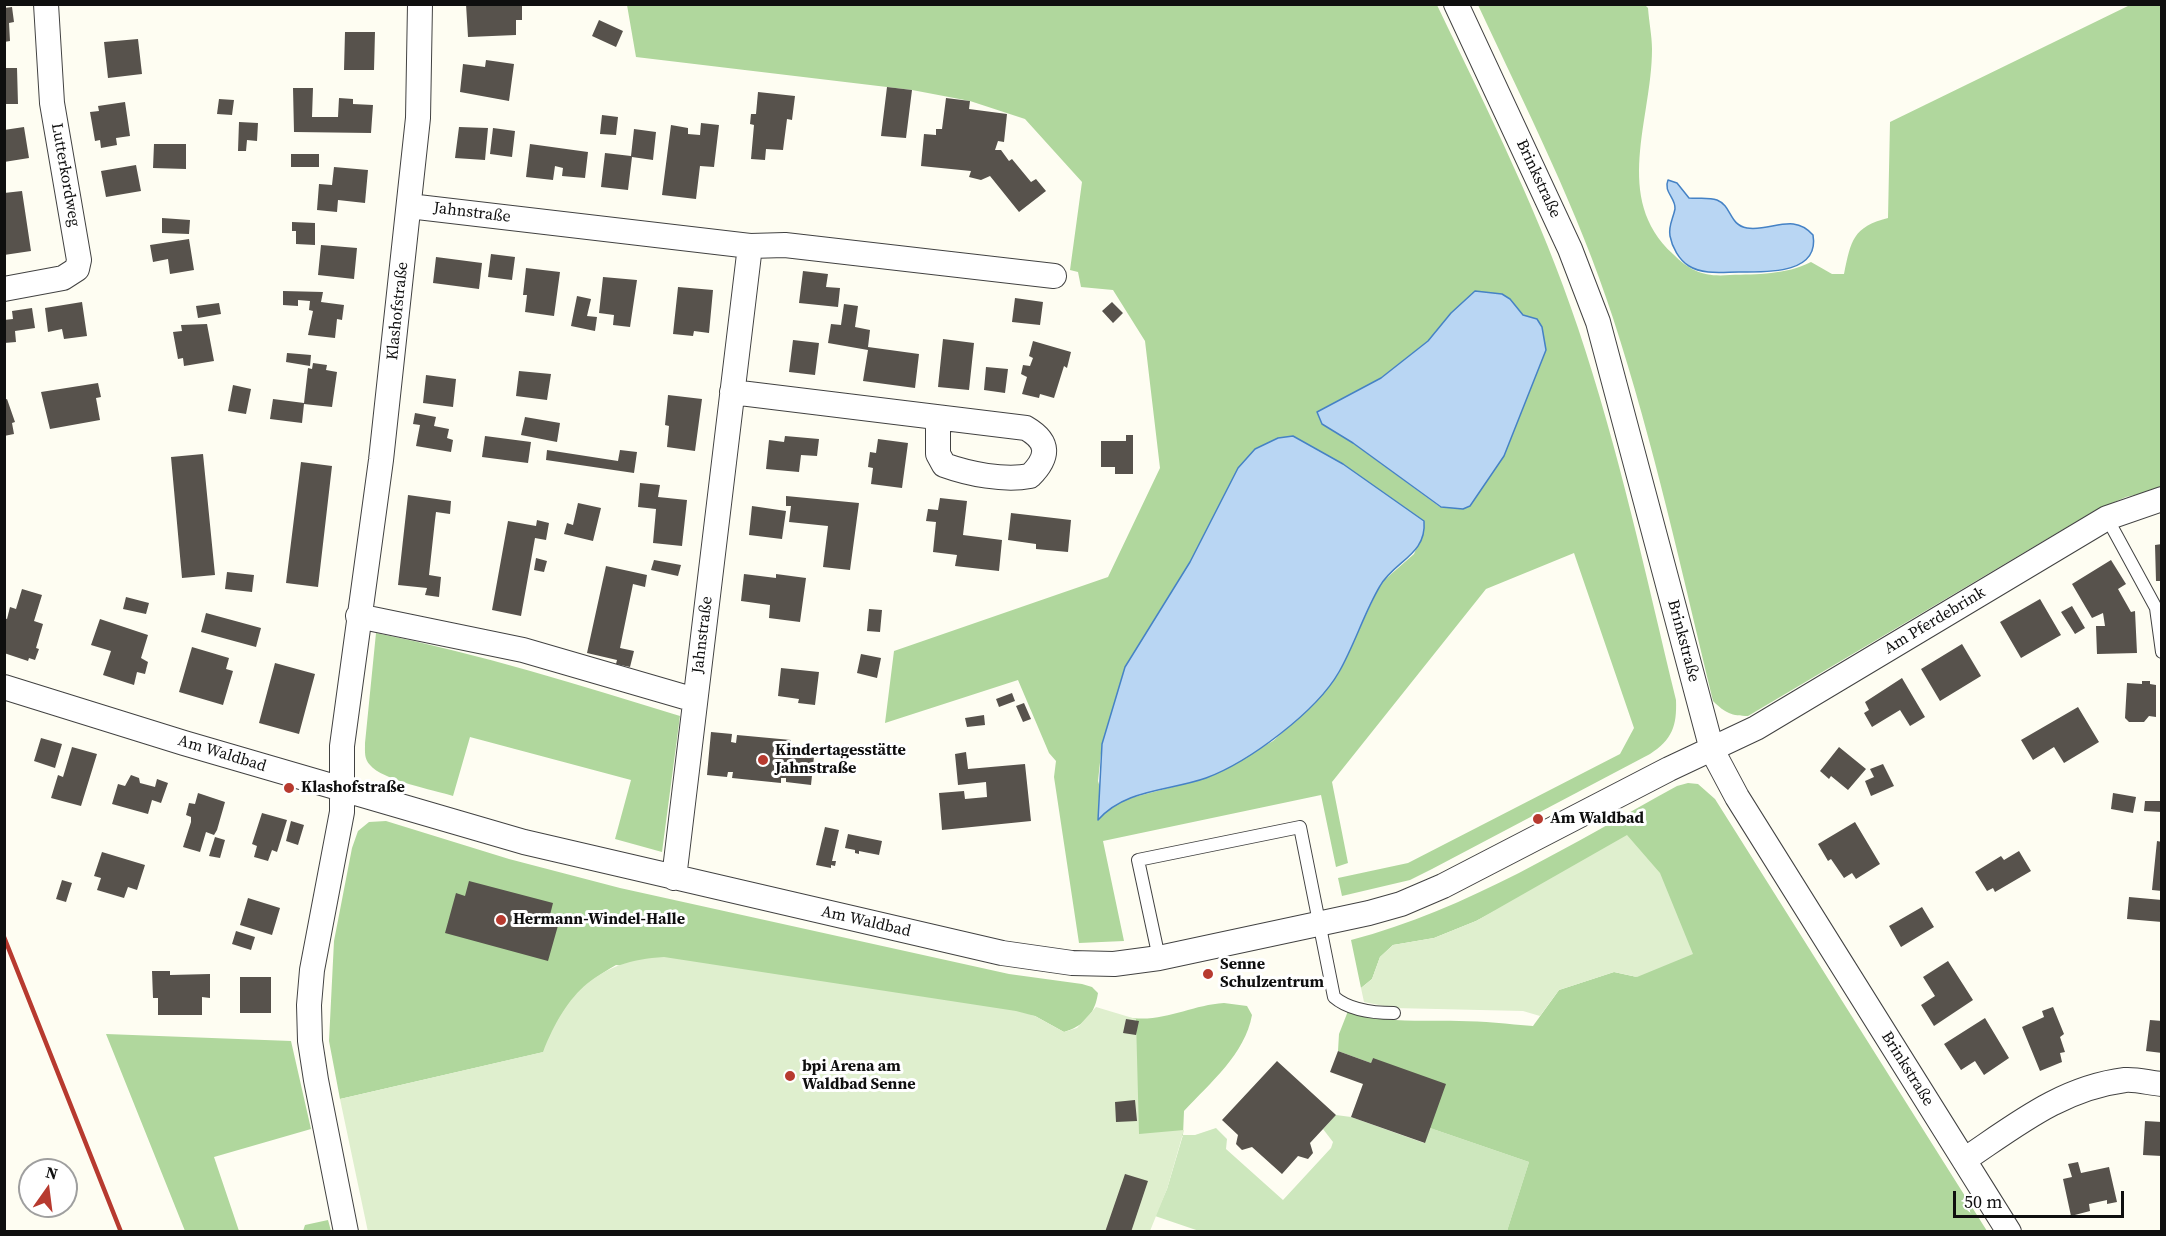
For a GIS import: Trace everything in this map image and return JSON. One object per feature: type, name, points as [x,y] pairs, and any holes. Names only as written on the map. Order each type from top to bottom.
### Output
[{"type":"street","name":"Lutterkordweg","points":[[4,289],[63,278],[77,269],[79,260],[52,103],[46,4]]},
{"type":"street","name":"Klashofstraße","points":[[346,1232],[315,1070],[309,1005],[312,970],[340,821],[342,746],[381,459],[418,118],[420,4]]},
{"type":"street","name":"Brinkstraße","points":[[1456,4],[1570,249],[1598,322],[1712,750],[1737,797],[2009,1232]]},
{"type":"street","name":"Jahnstraße","points":[[409,206],[750,246],[784,245],[1054,276]]},
{"type":"street","name":"Jahnstraße","points":[[674,878],[750,246]]},
{"type":"street","points":[[732,392],[938,418]]},
{"type":"street","name":"Am Pferdebrink","points":[[1712,750],[1756,728],[2107,518],[2162,499]]},
{"type":"street","points":[[358,616],[513,647],[695,700]]},
{"type":"street","name":"Am Waldbad","points":[[4,687],[524,842],[1002,953],[1092,964],[1159,958],[1320,924],[1401,903],[1443,886],[1620,794],[1712,750]]},
{"type":"street","points":[[1964,1160],[2052,1101],[2090,1088],[2126,1080],[2162,1084]]},
{"type":"lane","points":[[2107,518],[2156,608],[2162,652]]},
{"type":"lane","points":[[1159,958],[1138,860],[1300,826],[1335,997],[1341,1003],[1360,1009],[1394,1013]]},
{"type":"green space","points":[[1644,4],[1648,8],[1652,49],[1640,157],[1640,183],[1644,208],[1655,232],[1673,254],[1692,269],[1706,274],[1721,275],[1781,272],[1811,262],[1832,274],[1844,274],[1855,237],[1867,226],[1888,218],[1890,122],[2130,5],[2161,5],[2161,489],[2126,497],[2094,511],[1748,716],[1729,713],[1713,701],[1654,461],[1613,318],[1568,199],[1478,5]]},
{"type":"green space","points":[[627,5],[1437,5],[1531,205],[1548,246],[1593,374],[1631,513],[1676,700],[1672,732],[1650,754],[1410,880],[1342,896],[1338,878],[1408,863],[1620,754],[1634,728],[1574,553],[1486,589],[1332,782],[1348,863],[1336,867],[1321,795],[1103,841],[1124,941],[1079,943],[1054,777],[1056,761],[1049,753],[1018,680],[885,723],[894,651],[1108,577],[1160,468],[1145,341],[1113,290],[1081,287],[1078,272],[1070,270],[1082,182],[1025,119],[970,101],[912,90],[636,57]],"holes":[[[1510,299],[1523,316],[1463,509],[1440,507],[1353,443],[1322,424],[1317,412],[1381,378],[1428,341],[1451,313]],[[1238,468],[1424,530],[1414,554],[1381,583],[1339,673],[1311,707],[1273,741],[1207,778],[1119,801],[1107,810],[1098,781],[1102,744],[1125,667],[1190,562]]]},
{"type":"green space","points":[[376,633],[492,660],[680,716],[662,852],[615,839],[631,780],[470,737],[453,796],[397,780],[376,770],[367,760],[365,743]]},
{"type":"green space","points":[[1688,783],[1698,784],[1715,799],[1987,1231],[1507,1231],[1529,1162],[1430,1128],[1373,1058],[1371,1063],[1338,1051],[1339,1034],[1348,1011],[1388,1020],[1533,1026],[1559,990],[1614,972],[1637,977],[1512,902],[1476,921],[1434,938],[1393,945],[1380,957],[1372,979],[1361,988],[1351,940],[1394,927],[1478,893],[1559,852],[1677,786]]},
{"type":"green space","points":[[386,821],[509,859],[620,888],[1009,974],[1082,984],[1092,987],[1098,993],[1091,1013],[1083,1023],[1064,1032],[1035,1016],[616,965],[591,982],[571,1001],[556,1024],[544,1052],[340,1099],[329,1041],[334,941],[352,848],[358,831],[369,822]]},
{"type":"green space","points":[[1627,835],[1660,873],[1693,954],[1637,977],[1614,972],[1559,990],[1540,1016],[1523,1011],[1394,1008],[1364,1002],[1361,988],[1372,979],[1380,957],[1393,945],[1434,938],[1476,921]]},
{"type":"green space","name":"bpi Arena am Waldbad Senne","points":[[664,957],[1016,1011],[1035,1016],[1064,1032],[1077,1028],[1096,1007],[1136,1019],[1139,1134],[1184,1130],[1167,1189],[1150,1231],[368,1232],[340,1099],[543,1052],[563,1012],[587,984],[620,965]]},
{"type":"green space","points":[[1224,1003],[1247,1006],[1252,1015],[1248,1029],[1242,1043],[1225,1067],[1184,1111],[1183,1135],[1152,1172],[1116,1066],[1126,1017],[1152,1018]]},
{"type":"green space","points":[[106,1034],[291,1041],[311,1129],[214,1157],[239,1231],[185,1231]]},
{"type":"green space","points":[[1336,1115],[1351,1117],[1424,1143],[1430,1128],[1529,1162],[1507,1231],[1202,1232],[1155,1216],[1167,1189],[1183,1135],[1195,1135],[1216,1128],[1227,1139],[1226,1149],[1283,1200],[1331,1148],[1333,1142],[1323,1129]]},
{"type":"green space","points":[[328,1220],[331,1231],[303,1231],[305,1225]]},
{"type":"water","points":[[1668,180],[1677,183],[1689,198],[1717,200],[1722,203],[1741,226],[1756,229],[1790,224],[1805,228],[1813,235],[1813,248],[1808,258],[1799,264],[1775,271],[1713,272],[1695,269],[1679,257],[1671,240],[1670,229],[1675,205],[1668,192]]},
{"type":"water","points":[[1475,291],[1502,294],[1510,299],[1523,315],[1537,319],[1542,327],[1546,350],[1504,456],[1470,506],[1463,509],[1441,507],[1353,443],[1322,424],[1317,412],[1381,378],[1428,341],[1451,313]]},
{"type":"water","points":[[1293,436],[1343,464],[1424,521],[1424,533],[1420,542],[1415,550],[1386,577],[1369,607],[1339,672],[1315,703],[1298,719],[1261,748],[1223,770],[1206,778],[1148,792],[1121,802],[1098,820],[1102,744],[1125,667],[1190,562],[1238,468],[1255,449],[1278,438]]},
{"type":"building","points":[[466,4],[522,4],[522,20],[516,20],[516,35],[468,37]]},
{"type":"building","points":[[12,7],[14,22],[9,23],[10,41],[4,42],[4,8]]},
{"type":"building","points":[[599,20],[623,31],[616,47],[592,36]]},
{"type":"building","points":[[345,32],[375,32],[374,70],[344,70]]},
{"type":"building","points":[[138,39],[142,74],[108,78],[104,42]]},
{"type":"building","points":[[486,60],[514,64],[509,101],[460,92],[463,64],[485,67]]},
{"type":"building","points":[[4,68],[17,68],[18,104],[4,104]]},
{"type":"building","points":[[887,87],[912,90],[906,138],[881,136]]},
{"type":"building","points":[[293,88],[313,88],[312,117],[338,117],[339,98],[353,99],[353,104],[373,105],[371,133],[294,132]]},
{"type":"building","points":[[758,92],[795,96],[792,120],[787,119],[783,150],[766,149],[765,160],[751,159],[754,125],[750,124],[751,114],[756,114]]},
{"type":"building","points":[[946,98],[970,101],[969,109],[1007,114],[1004,142],[998,141],[995,150],[1001,150],[1009,161],[1012,159],[1031,182],[1036,179],[1046,191],[1019,212],[990,176],[981,180],[969,177],[971,171],[921,166],[924,134],[936,135],[936,129],[942,129]]},
{"type":"building","points":[[219,99],[234,100],[232,115],[217,114]]},
{"type":"building","points":[[125,102],[130,136],[116,138],[117,145],[101,148],[100,140],[95,141],[90,112],[99,111],[98,106]]},
{"type":"building","points":[[602,115],[618,117],[616,135],[600,134]]},
{"type":"building","points":[[239,122],[258,123],[257,141],[247,140],[246,151],[238,151]]},
{"type":"building","points":[[701,123],[719,125],[714,167],[700,166],[696,199],[662,195],[671,125],[688,128],[688,134],[700,135]]},
{"type":"building","points":[[24,127],[29,158],[4,162],[4,130]]},
{"type":"building","points":[[459,127],[488,128],[485,160],[455,158]]},
{"type":"building","points":[[493,128],[515,131],[512,157],[490,154]]},
{"type":"building","points":[[634,129],[656,132],[653,160],[632,157],[628,190],[601,187],[605,153],[631,156]]},
{"type":"building","points":[[154,144],[186,144],[186,169],[153,168]]},
{"type":"building","points":[[530,144],[588,152],[585,178],[562,176],[563,168],[555,166],[553,180],[526,177]]},
{"type":"building","points":[[291,154],[319,154],[319,167],[291,167]]},
{"type":"building","points":[[136,165],[141,191],[106,197],[101,171]]},
{"type":"building","points":[[334,167],[368,170],[365,203],[338,200],[337,212],[317,210],[319,184],[332,185]]},
{"type":"building","points":[[22,191],[31,251],[4,255],[4,193]]},
{"type":"building","points":[[162,218],[190,220],[189,234],[162,233]]},
{"type":"building","points":[[292,222],[315,223],[315,245],[296,244],[296,231],[292,231]]},
{"type":"building","points":[[189,239],[194,270],[170,274],[168,259],[153,262],[150,245]]},
{"type":"building","points":[[321,245],[357,248],[354,279],[318,275]]},
{"type":"building","points":[[491,254],[515,257],[512,280],[488,277]]},
{"type":"building","points":[[436,257],[482,263],[479,289],[433,283]]},
{"type":"building","points":[[526,268],[560,272],[554,316],[525,312],[527,295],[523,295]]},
{"type":"building","points":[[803,271],[828,274],[826,287],[840,288],[838,307],[799,303]]},
{"type":"building","points":[[603,277],[637,280],[630,327],[613,325],[614,315],[599,313]]},
{"type":"building","points":[[678,287],[713,290],[709,333],[694,331],[693,336],[673,334]]},
{"type":"building","points":[[283,291],[323,292],[321,302],[344,305],[342,320],[337,319],[335,338],[308,335],[313,311],[309,310],[310,301],[298,300],[298,306],[283,305]]},
{"type":"building","points":[[577,296],[591,299],[587,316],[597,317],[595,331],[571,326]]},
{"type":"building","points":[[1015,298],[1043,302],[1040,325],[1012,322]]},
{"type":"building","points":[[82,302],[87,336],[64,339],[62,329],[48,332],[45,308]]},
{"type":"building","points":[[1112,302],[1123,313],[1113,323],[1102,311]]},
{"type":"building","points":[[219,303],[221,314],[198,318],[196,306]]},
{"type":"building","points":[[844,304],[858,306],[855,327],[870,330],[868,347],[919,354],[915,388],[863,381],[868,350],[828,343],[831,324],[841,325]]},
{"type":"building","points":[[32,308],[35,328],[15,331],[16,342],[4,343],[4,320],[13,319],[12,311]]},
{"type":"building","points":[[207,324],[214,361],[184,366],[183,358],[178,359],[173,332],[182,331],[181,325]]},
{"type":"building","points":[[943,339],[974,343],[969,390],[938,387]]},
{"type":"building","points":[[793,340],[819,343],[815,375],[789,372]]},
{"type":"building","points":[[1033,341],[1071,352],[1054,398],[1040,394],[1039,398],[1022,394],[1027,377],[1021,374],[1023,365],[1030,366],[1033,358],[1029,356]]},
{"type":"building","points":[[287,353],[311,355],[310,366],[286,362]]},
{"type":"building","points":[[313,363],[327,365],[326,370],[337,372],[332,407],[304,404],[302,423],[270,419],[273,399],[304,403],[308,368],[312,369]]},
{"type":"building","points":[[986,367],[1008,369],[1005,393],[984,390]]},
{"type":"building","points":[[519,371],[551,374],[547,400],[516,396]]},
{"type":"building","points":[[426,375],[456,379],[453,407],[423,403]]},
{"type":"building","points":[[98,383],[101,397],[96,398],[100,420],[50,429],[41,392]]},
{"type":"building","points":[[233,385],[251,389],[246,414],[228,411]]},
{"type":"building","points":[[668,395],[702,399],[695,451],[667,447],[669,426],[665,425]]},
{"type":"building","points":[[7,399],[15,422],[12,423],[14,434],[4,436],[4,400]]},
{"type":"building","points":[[415,413],[436,417],[434,426],[449,429],[447,438],[453,440],[451,452],[416,446],[420,425],[413,424]]},
{"type":"building","points":[[525,417],[560,423],[557,442],[521,435]]},
{"type":"building","points":[[1126,435],[1133,435],[1133,474],[1115,474],[1115,467],[1101,467],[1101,441],[1126,441]]},
{"type":"building","points":[[485,436],[531,442],[528,463],[482,457]]},
{"type":"building","points":[[785,436],[819,439],[817,456],[801,455],[799,472],[766,469],[769,440],[784,442]]},
{"type":"building","points":[[878,439],[908,443],[902,488],[871,484],[873,468],[868,467],[870,452],[876,453]]},
{"type":"building","points":[[547,450],[618,461],[620,450],[637,452],[634,473],[546,460]]},
{"type":"building","points":[[203,454],[215,575],[182,578],[171,457]]},
{"type":"building","points":[[301,462],[332,466],[318,587],[286,583]]},
{"type":"building","points":[[640,483],[660,485],[658,497],[687,500],[682,546],[653,543],[656,509],[638,507]]},
{"type":"building","points":[[408,495],[451,501],[450,514],[436,512],[435,520],[429,575],[441,577],[439,597],[425,595],[427,588],[398,585]]},
{"type":"building","points":[[786,496],[859,503],[850,570],[823,567],[828,526],[789,522],[791,506],[786,506]]},
{"type":"building","points":[[940,498],[967,501],[963,535],[1002,540],[999,571],[955,566],[957,555],[933,552],[936,522],[926,521],[928,509],[938,510]]},
{"type":"building","points":[[578,503],[601,508],[593,541],[564,534],[567,523],[573,525]]},
{"type":"building","points":[[752,506],[786,511],[782,539],[749,535]]},
{"type":"building","points":[[1011,513],[1071,520],[1068,552],[1036,549],[1036,544],[1008,540]]},
{"type":"building","points":[[537,520],[549,523],[546,540],[535,538],[521,616],[492,610],[508,521],[536,526]]},
{"type":"building","points":[[2162,544],[2162,581],[2156,581],[2155,545]]},
{"type":"building","points":[[536,558],[547,561],[544,572],[534,570]]},
{"type":"building","points":[[654,560],[681,565],[678,576],[651,570]]},
{"type":"building","points":[[2111,560],[2126,584],[2118,589],[2131,612],[2135,611],[2137,653],[2097,654],[2096,626],[2105,626],[2103,613],[2092,618],[2072,584]]},
{"type":"building","points":[[606,566],[647,575],[645,587],[633,584],[620,648],[634,651],[630,667],[616,664],[617,660],[587,653]]},
{"type":"building","points":[[227,572],[254,575],[252,592],[225,589]]},
{"type":"building","points":[[744,574],[776,578],[776,574],[806,578],[800,622],[769,618],[770,605],[741,601]]},
{"type":"building","points":[[22,589],[42,595],[34,621],[43,624],[36,648],[39,649],[35,660],[29,658],[28,661],[4,653],[4,618],[7,619],[10,607],[16,609]]},
{"type":"building","points":[[126,597],[149,603],[146,614],[123,609]]},
{"type":"building","points":[[2040,599],[2061,635],[2021,658],[2000,622]]},
{"type":"building","points":[[2072,606],[2085,628],[2075,634],[2061,612]]},
{"type":"building","points":[[869,609],[882,610],[880,632],[867,631]]},
{"type":"building","points":[[206,613],[261,628],[256,647],[201,632]]},
{"type":"building","points":[[100,619],[148,635],[141,658],[148,662],[145,674],[137,672],[134,685],[103,675],[111,651],[91,645]]},
{"type":"building","points":[[1962,644],[1981,676],[1940,701],[1921,669]]},
{"type":"building","points":[[192,647],[229,658],[226,669],[233,671],[223,705],[179,692]]},
{"type":"building","points":[[861,654],[881,658],[877,678],[857,673]]},
{"type":"building","points":[[275,663],[315,674],[299,734],[259,723]]},
{"type":"building","points":[[781,668],[819,672],[815,705],[798,703],[799,699],[778,696]]},
{"type":"building","points":[[1902,678],[1925,717],[1910,726],[1900,710],[1872,727],[1864,713],[1869,710],[1865,702]]},
{"type":"building","points":[[2142,681],[2150,681],[2150,684],[2156,685],[2156,717],[2149,716],[2144,722],[2129,722],[2125,718],[2127,683],[2142,684]]},
{"type":"building","points":[[1012,693],[1015,701],[999,707],[996,699]]},
{"type":"building","points":[[1024,703],[1031,719],[1023,722],[1016,706]]},
{"type":"building","points":[[2078,707],[2099,742],[2064,763],[2054,747],[2033,760],[2021,740]]},
{"type":"building","points":[[984,715],[985,725],[967,727],[965,718]]},
{"type":"building","points":[[711,732],[732,734],[731,742],[736,743],[737,735],[791,740],[791,744],[815,747],[811,785],[786,782],[786,778],[781,778],[781,783],[732,778],[733,772],[728,772],[727,777],[707,775]]},
{"type":"building","points":[[41,738],[62,744],[55,768],[34,761]]},
{"type":"building","points":[[72,747],[97,754],[81,806],[51,798],[58,775],[63,777]]},
{"type":"building","points":[[1839,747],[1866,769],[1848,790],[1831,776],[1829,779],[1820,771]]},
{"type":"building","points":[[966,752],[968,769],[1025,764],[1031,821],[942,830],[939,793],[964,791],[965,799],[987,797],[986,782],[958,785],[955,754]]},
{"type":"building","points":[[1883,764],[1894,786],[1871,796],[1865,781],[1874,777],[1870,769]]},
{"type":"building","points":[[131,775],[139,778],[140,783],[155,787],[157,779],[168,783],[161,803],[152,800],[148,814],[112,804],[118,784],[125,786]]},
{"type":"building","points":[[198,793],[225,802],[217,830],[214,835],[206,832],[200,852],[183,847],[191,822],[191,817],[186,815],[189,803],[195,804]]},
{"type":"building","points":[[2113,793],[2136,797],[2133,813],[2111,809]]},
{"type":"building","points":[[2145,801],[2162,801],[2162,812],[2144,811]]},
{"type":"building","points":[[262,813],[287,820],[277,852],[272,850],[268,861],[254,857],[257,846],[252,844]]},
{"type":"building","points":[[291,821],[304,825],[298,845],[286,841]]},
{"type":"building","points":[[1855,822],[1880,864],[1856,879],[1852,873],[1844,878],[1831,859],[1828,861],[1818,844]]},
{"type":"building","points":[[825,827],[839,830],[832,861],[836,861],[835,866],[831,865],[831,868],[816,865]]},
{"type":"building","points":[[848,834],[882,841],[879,855],[859,851],[859,854],[855,853],[855,850],[845,848]]},
{"type":"building","points":[[215,837],[225,840],[220,858],[209,856]]},
{"type":"building","points":[[2157,841],[2162,842],[2162,891],[2152,890]]},
{"type":"building","points":[[2019,851],[2031,871],[1995,892],[1993,888],[1987,891],[1975,872],[2001,856],[2004,860]]},
{"type":"building","points":[[102,852],[145,865],[137,890],[128,887],[124,898],[97,890],[101,878],[94,876]]},
{"type":"building","points":[[62,880],[72,883],[66,902],[56,899]]},
{"type":"building","name":"Hermann-Windel-Halle","points":[[469,881],[553,903],[549,919],[559,922],[548,961],[445,933],[456,893],[465,896]]},
{"type":"building","points":[[2129,897],[2162,900],[2162,922],[2127,919]]},
{"type":"building","points":[[248,898],[280,908],[272,935],[240,925]]},
{"type":"building","points":[[1922,907],[1934,927],[1901,947],[1889,926]]},
{"type":"building","points":[[236,931],[255,937],[251,950],[232,944]]},
{"type":"building","points":[[1948,961],[1973,1000],[1934,1026],[1921,1005],[1935,996],[1923,977]]},
{"type":"building","points":[[152,971],[170,971],[170,975],[210,974],[210,998],[202,997],[202,1015],[158,1015],[158,998],[153,998]]},
{"type":"building","points":[[240,977],[271,977],[271,1013],[240,1013]]},
{"type":"building","points":[[2053,1007],[2064,1034],[2060,1037],[2065,1052],[2060,1053],[2062,1062],[2040,1071],[2022,1027],[2044,1017],[2042,1011]]},
{"type":"building","points":[[1985,1018],[2009,1058],[1984,1075],[1975,1061],[1961,1070],[1944,1044]]},
{"type":"building","points":[[1126,1019],[1139,1021],[1136,1035],[1123,1033]]},
{"type":"building","points":[[2150,1020],[2162,1021],[2162,1053],[2146,1051]]},
{"type":"building","points":[[1338,1051],[1371,1063],[1373,1058],[1446,1084],[1425,1143],[1351,1117],[1363,1084],[1330,1072]]},
{"type":"building","points":[[1277,1061],[1336,1115],[1310,1143],[1313,1153],[1308,1159],[1298,1156],[1282,1174],[1252,1147],[1242,1150],[1236,1144],[1238,1135],[1222,1120]]},
{"type":"building","points":[[1135,1100],[1137,1121],[1116,1122],[1115,1102]]},
{"type":"building","points":[[2145,1121],[2162,1122],[2162,1156],[2143,1155]]},
{"type":"building","points":[[2078,1162],[2081,1173],[2109,1167],[2117,1202],[2107,1204],[2107,1200],[2089,1204],[2090,1211],[2071,1216],[2063,1179],[2072,1177],[2068,1164]]},
{"type":"building","points":[[1125,1174],[1148,1181],[1131,1232],[1105,1232]]},
{"type":"railway","points":[[4,937],[121,1232]]},
{"type":"place","name":"Kindertagesstätte Jahnstraße","points":[[763,760]]},
{"type":"place","name":"Klashofstraße","points":[[289,788]]},
{"type":"place","name":"Am Waldbad","points":[[1538,819]]},
{"type":"place","name":"Hermann-Windel-Halle","points":[[501,920]]},
{"type":"place","name":"Senne Schulzentrum","points":[[1208,974]]},
{"type":"place","name":"bpi Arena am Waldbad Senne","points":[[790,1076]]}]
